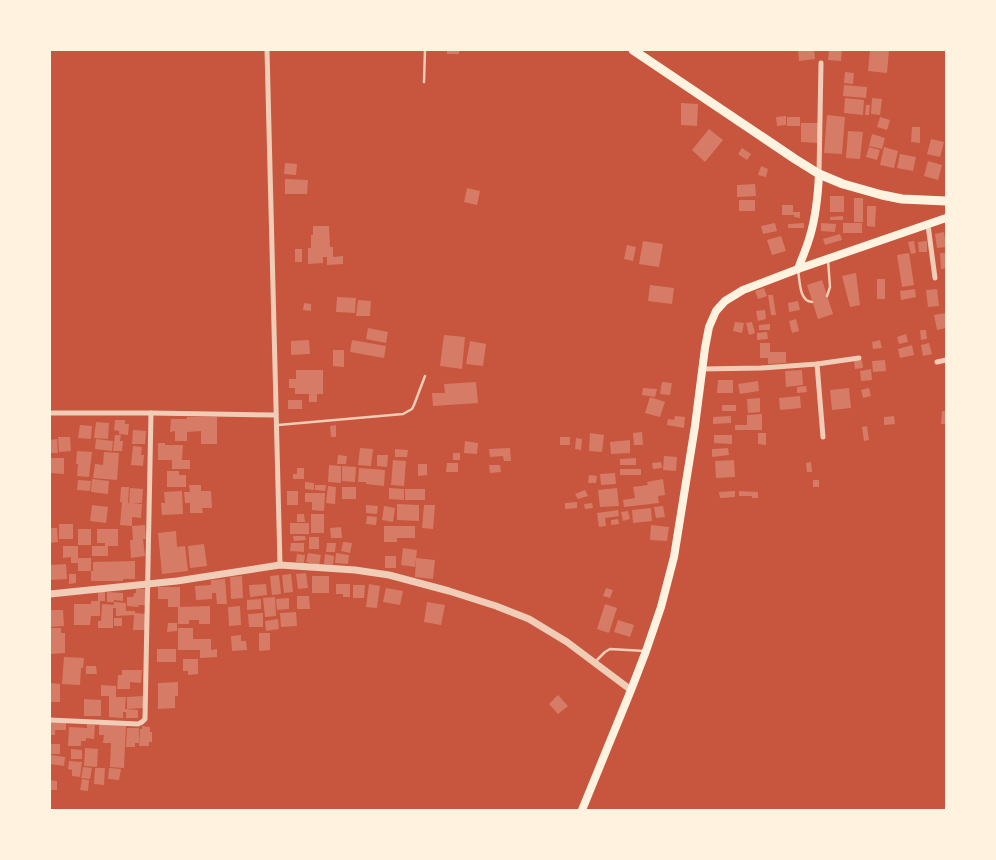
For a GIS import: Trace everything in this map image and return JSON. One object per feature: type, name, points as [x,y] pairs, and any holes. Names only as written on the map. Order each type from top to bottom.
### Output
[{"type":"highway","points":[[633,50],[819,174],[843,184],[882,195],[902,199],[946,201]]},
{"type":"main road","points":[[798,269],[814,219],[819,174]]},
{"type":"main road","points":[[582,810],[631,690],[661,607],[674,557],[709,327],[716,311],[725,301],[743,290],[946,218]]},
{"type":"street","points":[[267,50],[280,565]]},
{"type":"street","points":[[819,174],[821,63]]},
{"type":"street","points":[[928,225],[936,278]]},
{"type":"street","points":[[702,370],[817,364],[859,358]]},
{"type":"street","points":[[937,362],[946,360]]},
{"type":"street","points":[[817,364],[823,437]]},
{"type":"street","points":[[50,413],[276,415]]},
{"type":"street","points":[[50,720],[132,724],[142,722],[146,714],[151,413]]},
{"type":"street","points":[[50,594],[177,581],[280,565],[355,570],[389,575],[496,606],[529,620],[567,642],[631,690]]},
{"type":"lane","points":[[424,82],[425,50]]},
{"type":"lane","points":[[827,296],[830,287],[828,259]]},
{"type":"lane","points":[[798,269],[803,296],[805,300],[812,302]]},
{"type":"lane","points":[[276,425],[402,414],[412,409],[425,376]]},
{"type":"lane","points":[[594,663],[610,649],[646,651]]},
{"type":"building","points":[[447,50],[459,50],[459,54],[447,54]]},
{"type":"building","points":[[798,50],[814,50],[815,59],[799,61]]},
{"type":"building","points":[[829,50],[842,50],[841,61],[828,60]]},
{"type":"building","points":[[870,50],[889,50],[887,73],[868,71]]},
{"type":"building","points":[[845,72],[854,73],[853,84],[844,83]]},
{"type":"building","points":[[844,85],[867,87],[866,98],[843,96]]},
{"type":"building","points":[[845,98],[864,100],[863,115],[844,113]]},
{"type":"building","points":[[872,98],[882,99],[880,115],[871,114]]},
{"type":"building","points":[[681,103],[698,104],[697,126],[681,125]]},
{"type":"building","points":[[866,105],[870,105],[869,115],[865,115]]},
{"type":"building","points":[[827,115],[845,117],[842,154],[824,153]]},
{"type":"building","points":[[786,116],[786,125],[777,126],[776,117]]},
{"type":"building","points":[[787,117],[800,117],[800,126],[787,126]]},
{"type":"building","points":[[880,117],[890,120],[887,130],[877,127]]},
{"type":"building","points":[[801,123],[818,123],[818,143],[801,142]]},
{"type":"building","points":[[912,127],[920,127],[920,143],[911,142]]},
{"type":"building","points":[[709,129],[723,140],[705,162],[692,150]]},
{"type":"building","points":[[848,131],[863,132],[860,159],[846,158]]},
{"type":"building","points":[[872,134],[885,138],[882,149],[869,146]]},
{"type":"building","points":[[931,139],[944,142],[940,157],[927,154]]},
{"type":"building","points":[[869,147],[880,150],[877,160],[866,157]]},
{"type":"building","points":[[884,147],[898,151],[894,168],[880,165]]},
{"type":"building","points":[[742,148],[751,154],[747,160],[738,154]]},
{"type":"building","points":[[900,154],[916,157],[913,171],[897,168]]},
{"type":"building","points":[[928,161],[942,165],[938,180],[924,176]]},
{"type":"building","points":[[285,163],[297,164],[296,175],[284,174]]},
{"type":"building","points":[[761,166],[768,169],[766,177],[758,175]]},
{"type":"building","points":[[285,179],[308,180],[307,194],[285,194]]},
{"type":"building","points":[[755,184],[756,196],[737,197],[737,185]]},
{"type":"building","points":[[467,188],[480,191],[477,205],[464,202]]},
{"type":"building","points":[[830,196],[844,196],[844,212],[830,212]]},
{"type":"building","points":[[854,198],[863,198],[863,222],[854,222]]},
{"type":"building","points":[[739,200],[755,200],[755,211],[739,211]]},
{"type":"building","points":[[782,205],[793,205],[793,212],[800,212],[800,218],[794,217],[794,215],[782,215]]},
{"type":"building","points":[[867,206],[876,206],[875,227],[867,226]]},
{"type":"building","points":[[843,216],[843,220],[830,220],[830,217]]},
{"type":"building","points":[[775,223],[777,231],[763,234],[761,226]]},
{"type":"building","points":[[804,223],[804,228],[788,228],[788,224]]},
{"type":"building","points":[[821,223],[836,224],[835,232],[821,231]]},
{"type":"building","points":[[843,223],[862,223],[862,233],[843,233]]},
{"type":"building","points":[[313,226],[329,226],[330,247],[333,247],[333,257],[343,256],[343,264],[327,265],[327,257],[323,257],[323,263],[308,264],[308,248],[311,248]]},
{"type":"building","points":[[944,232],[946,247],[937,248],[935,234]]},
{"type":"building","points":[[840,234],[842,240],[825,245],[823,239]]},
{"type":"building","points":[[781,236],[786,251],[772,255],[767,240]]},
{"type":"building","points":[[643,241],[663,244],[659,267],[639,264]]},
{"type":"building","points":[[914,241],[916,253],[911,254],[908,242]]},
{"type":"building","points":[[927,241],[927,252],[919,252],[918,242]]},
{"type":"building","points":[[627,245],[636,247],[633,261],[624,259]]},
{"type":"building","points":[[295,249],[302,249],[302,262],[295,262]]},
{"type":"building","points":[[909,253],[914,285],[902,287],[897,255]]},
{"type":"building","points":[[940,253],[946,253],[946,268],[941,269]]},
{"type":"building","points":[[856,273],[860,305],[850,307],[842,276]]},
{"type":"building","points":[[877,279],[885,279],[885,299],[877,299]]},
{"type":"building","points":[[822,280],[833,314],[818,319],[807,285]]},
{"type":"building","points":[[650,285],[674,288],[672,304],[648,301]]},
{"type":"building","points":[[764,288],[767,296],[758,299],[755,291]]},
{"type":"building","points":[[915,289],[916,297],[901,300],[900,291]]},
{"type":"building","points":[[937,289],[939,306],[928,307],[926,290]]},
{"type":"building","points":[[768,295],[773,295],[776,315],[771,315]]},
{"type":"building","points":[[337,297],[356,298],[355,313],[336,312]]},
{"type":"building","points":[[358,300],[371,301],[370,316],[356,316]]},
{"type":"building","points":[[798,301],[800,310],[789,312],[788,303]]},
{"type":"building","points":[[304,303],[311,304],[311,311],[303,310]]},
{"type":"building","points":[[765,310],[766,319],[758,321],[756,311]]},
{"type":"building","points":[[946,313],[946,328],[937,330],[934,315]]},
{"type":"building","points":[[796,319],[799,331],[792,333],[789,321]]},
{"type":"building","points":[[735,322],[744,323],[742,333],[733,331]]},
{"type":"building","points":[[752,322],[755,333],[749,335],[746,323]]},
{"type":"building","points":[[770,324],[770,330],[759,330],[759,325]]},
{"type":"building","points":[[368,328],[388,332],[386,343],[366,339]]},
{"type":"building","points":[[920,330],[926,330],[927,339],[921,340]]},
{"type":"building","points":[[767,332],[768,339],[757,340],[757,333]]},
{"type":"building","points":[[906,334],[908,342],[899,344],[897,337]]},
{"type":"building","points":[[444,335],[465,337],[462,369],[440,366]]},
{"type":"building","points":[[309,340],[310,354],[291,355],[291,341]]},
{"type":"building","points":[[352,340],[386,346],[384,358],[350,352]]},
{"type":"building","points":[[880,340],[882,348],[873,349],[872,342]]},
{"type":"building","points":[[470,341],[486,344],[483,366],[466,364]]},
{"type":"building","points":[[760,343],[770,343],[770,352],[786,352],[786,363],[768,364],[768,358],[760,358]]},
{"type":"building","points":[[929,343],[932,354],[923,356],[921,345]]},
{"type":"building","points":[[912,345],[914,355],[900,358],[898,349]]},
{"type":"building","points":[[333,350],[344,350],[344,367],[333,366]]},
{"type":"building","points":[[862,360],[863,368],[855,369],[854,361]]},
{"type":"building","points":[[885,360],[886,371],[873,372],[872,361]]},
{"type":"building","points":[[871,369],[872,380],[861,381],[860,371]]},
{"type":"building","points":[[296,370],[323,370],[323,394],[317,394],[317,402],[309,402],[309,394],[295,394],[295,388],[289,388],[289,379],[296,379]]},
{"type":"building","points":[[802,370],[803,385],[786,387],[785,371]]},
{"type":"building","points":[[718,380],[733,380],[733,393],[717,393]]},
{"type":"building","points":[[758,381],[759,391],[740,394],[738,384]]},
{"type":"building","points":[[476,382],[478,403],[433,406],[432,393],[445,393],[444,384]]},
{"type":"building","points":[[662,382],[672,383],[670,395],[660,394]]},
{"type":"building","points":[[806,386],[807,392],[797,393],[797,387]]},
{"type":"building","points":[[643,388],[657,389],[655,397],[642,395]]},
{"type":"building","points":[[849,388],[851,408],[832,410],[830,390]]},
{"type":"building","points":[[869,388],[871,396],[863,398],[861,390]]},
{"type":"building","points":[[800,396],[801,408],[780,410],[779,398]]},
{"type":"building","points":[[650,397],[665,402],[660,417],[645,413]]},
{"type":"building","points":[[760,398],[760,412],[748,413],[747,399]]},
{"type":"building","points":[[288,400],[302,400],[302,409],[288,409]]},
{"type":"building","points":[[722,405],[736,405],[736,411],[722,411]]},
{"type":"building","points":[[942,411],[946,411],[946,424],[941,424]]},
{"type":"building","points":[[762,414],[762,430],[735,430],[735,425],[747,425],[747,415]]},
{"type":"building","points":[[675,416],[685,417],[684,428],[667,425],[668,419],[674,420]]},
{"type":"building","points":[[731,416],[731,423],[713,424],[713,417]]},
{"type":"building","points":[[894,416],[895,424],[884,425],[884,417]]},
{"type":"building","points":[[187,417],[217,417],[217,444],[201,444],[201,431],[187,432],[187,441],[175,441],[175,431],[170,432],[171,419],[187,419]]},
{"type":"building","points":[[115,420],[125,420],[125,424],[129,424],[128,435],[119,434],[119,431],[114,430]]},
{"type":"building","points":[[96,422],[109,423],[108,439],[94,438]]},
{"type":"building","points":[[80,425],[92,426],[91,439],[78,438]]},
{"type":"building","points":[[336,425],[336,437],[331,437],[330,426]]},
{"type":"building","points":[[867,426],[869,440],[864,441],[862,427]]},
{"type":"building","points":[[133,430],[146,431],[145,444],[132,444]]},
{"type":"building","points":[[642,432],[643,445],[634,445],[633,433]]},
{"type":"building","points":[[590,433],[604,435],[602,452],[589,451]]},
{"type":"building","points":[[758,433],[766,433],[766,445],[758,444]]},
{"type":"building","points":[[115,435],[121,435],[120,441],[123,441],[122,451],[113,451]]},
{"type":"building","points":[[714,435],[732,435],[732,444],[714,443]]},
{"type":"building","points":[[58,437],[70,437],[71,451],[59,452]]},
{"type":"building","points":[[560,437],[570,437],[570,445],[560,445]]},
{"type":"building","points":[[576,438],[582,439],[581,450],[575,449]]},
{"type":"building","points":[[57,439],[58,453],[50,453],[50,440]]},
{"type":"building","points":[[96,439],[113,441],[112,451],[95,449]]},
{"type":"building","points":[[630,440],[630,453],[611,454],[610,442]]},
{"type":"building","points":[[465,441],[478,443],[477,454],[464,453]]},
{"type":"building","points":[[158,443],[183,445],[182,460],[190,460],[190,469],[172,469],[172,460],[158,460]]},
{"type":"building","points":[[133,446],[142,447],[141,455],[144,455],[143,466],[131,465]]},
{"type":"building","points":[[360,448],[373,449],[371,466],[358,465]]},
{"type":"building","points":[[510,448],[511,461],[504,461],[503,456],[490,457],[489,449]]},
{"type":"building","points":[[728,448],[729,455],[712,457],[712,449]]},
{"type":"building","points":[[395,449],[408,450],[407,457],[395,457]]},
{"type":"building","points":[[77,451],[92,452],[89,477],[77,476]]},
{"type":"building","points":[[104,452],[119,453],[117,480],[93,478],[95,464],[103,465]]},
{"type":"building","points":[[453,453],[460,453],[460,460],[453,460]]},
{"type":"building","points":[[338,455],[347,456],[346,464],[337,464]]},
{"type":"building","points":[[377,455],[388,455],[387,467],[377,466]]},
{"type":"building","points":[[664,456],[677,457],[676,471],[663,470]]},
{"type":"building","points":[[50,458],[64,458],[64,474],[50,473]]},
{"type":"building","points":[[636,458],[636,465],[620,465],[620,459]]},
{"type":"building","points":[[393,460],[406,461],[404,486],[391,485]]},
{"type":"building","points":[[734,460],[735,477],[716,478],[715,461]]},
{"type":"building","points":[[661,462],[662,468],[653,469],[652,463]]},
{"type":"building","points":[[811,462],[812,472],[807,472],[806,463]]},
{"type":"building","points":[[447,463],[458,463],[458,472],[446,472]]},
{"type":"building","points":[[418,464],[427,464],[427,475],[418,476]]},
{"type":"building","points":[[329,465],[341,466],[341,483],[328,482]]},
{"type":"building","points":[[489,465],[500,465],[501,472],[490,473]]},
{"type":"building","points":[[342,466],[356,467],[355,482],[342,481]]},
{"type":"building","points":[[297,468],[304,468],[304,479],[293,479],[293,474],[297,474]]},
{"type":"building","points":[[359,468],[385,470],[384,486],[358,482]]},
{"type":"building","points":[[620,469],[641,469],[641,475],[620,475]]},
{"type":"building","points":[[167,471],[179,471],[179,475],[186,475],[186,487],[167,487]]},
{"type":"building","points":[[615,473],[616,484],[601,485],[600,474]]},
{"type":"building","points":[[589,475],[597,476],[596,483],[588,483]]},
{"type":"building","points":[[92,479],[109,481],[108,494],[91,492]]},
{"type":"building","points":[[663,479],[665,495],[658,496],[659,503],[624,507],[623,500],[635,498],[633,487],[648,485],[647,482]]},
{"type":"building","points":[[78,480],[91,481],[90,491],[77,490]]},
{"type":"building","points":[[813,480],[819,480],[819,487],[813,487]]},
{"type":"building","points":[[305,482],[314,483],[314,490],[305,489]]},
{"type":"building","points":[[189,485],[201,485],[201,491],[211,491],[212,508],[202,508],[203,513],[190,513],[190,503],[185,503],[184,492],[190,492]]},
{"type":"building","points":[[315,485],[326,485],[325,491],[315,490]]},
{"type":"building","points":[[328,486],[336,487],[335,504],[326,503]]},
{"type":"building","points":[[121,487],[129,487],[128,503],[130,488],[143,489],[142,503],[132,503],[142,504],[141,518],[132,517],[132,526],[120,525]]},
{"type":"building","points":[[342,487],[356,487],[356,499],[342,499]]},
{"type":"building","points":[[389,488],[404,489],[404,500],[389,499]]},
{"type":"building","points":[[617,488],[619,506],[600,507],[598,490]]},
{"type":"building","points":[[405,489],[425,489],[425,500],[405,500]]},
{"type":"building","points":[[585,490],[588,496],[578,499],[575,494]]},
{"type":"building","points":[[182,491],[183,514],[162,515],[161,503],[165,503],[164,492]]},
{"type":"building","points":[[287,491],[298,491],[298,505],[287,505]]},
{"type":"building","points":[[735,491],[735,497],[720,498],[719,492]]},
{"type":"building","points":[[739,491],[758,492],[758,498],[739,496]]},
{"type":"building","points":[[305,493],[325,493],[324,511],[312,510],[312,502],[305,502]]},
{"type":"building","points":[[577,502],[577,508],[565,509],[565,503]]},
{"type":"building","points":[[592,503],[593,508],[585,509],[584,504]]},
{"type":"building","points":[[397,504],[419,505],[419,521],[397,520]]},
{"type":"building","points":[[92,505],[108,507],[106,523],[90,521]]},
{"type":"building","points":[[366,505],[378,506],[377,514],[366,513]]},
{"type":"building","points":[[424,505],[435,505],[433,529],[422,528]]},
{"type":"building","points":[[384,506],[395,508],[393,522],[382,520]]},
{"type":"building","points":[[663,506],[665,517],[656,518],[654,507]]},
{"type":"building","points":[[651,508],[652,521],[633,523],[632,510]]},
{"type":"building","points":[[618,510],[619,516],[605,518],[606,526],[599,527],[597,513]]},
{"type":"building","points":[[628,511],[630,519],[623,521],[621,512]]},
{"type":"building","points":[[297,514],[304,514],[305,522],[297,522]]},
{"type":"building","points":[[311,514],[324,514],[324,533],[311,533]]},
{"type":"building","points":[[367,516],[377,517],[376,525],[366,524]]},
{"type":"building","points":[[618,519],[619,524],[611,525],[611,520]]},
{"type":"building","points":[[290,523],[309,523],[309,534],[290,534]]},
{"type":"building","points":[[59,524],[73,524],[73,539],[59,539]]},
{"type":"building","points":[[145,525],[146,539],[143,539],[145,556],[131,558],[130,540],[133,540],[132,526]]},
{"type":"building","points":[[651,525],[669,527],[667,541],[650,540]]},
{"type":"building","points":[[384,526],[415,526],[415,538],[397,538],[397,542],[384,542]]},
{"type":"building","points":[[341,527],[342,538],[331,538],[330,528]]},
{"type":"building","points":[[50,528],[57,528],[58,542],[50,543]]},
{"type":"building","points":[[78,529],[91,529],[91,545],[78,545]]},
{"type":"building","points":[[97,529],[118,529],[118,546],[108,546],[108,556],[92,556],[92,546],[105,546],[105,543],[97,543]]},
{"type":"building","points":[[176,531],[177,547],[185,546],[188,571],[162,574],[158,533]]},
{"type":"building","points":[[293,536],[305,536],[306,540],[294,541]]},
{"type":"building","points":[[309,537],[319,537],[319,549],[309,549]]},
{"type":"building","points":[[343,542],[352,543],[350,553],[341,551]]},
{"type":"building","points":[[291,543],[304,543],[304,552],[290,551]]},
{"type":"building","points":[[327,543],[336,543],[335,552],[326,552]]},
{"type":"building","points":[[204,544],[207,566],[190,568],[188,546]]},
{"type":"building","points":[[63,546],[78,546],[78,558],[91,558],[91,571],[78,571],[78,563],[71,563],[71,557],[63,558]]},
{"type":"building","points":[[403,548],[417,550],[415,567],[401,565]]},
{"type":"building","points":[[308,553],[321,555],[319,565],[306,562]]},
{"type":"building","points":[[336,553],[349,555],[348,564],[335,563]]},
{"type":"building","points":[[297,554],[305,555],[304,563],[296,562]]},
{"type":"building","points":[[325,554],[334,556],[333,565],[324,564]]},
{"type":"building","points":[[385,556],[396,556],[396,568],[385,568]]},
{"type":"building","points":[[416,558],[435,560],[433,579],[415,577]]},
{"type":"building","points":[[135,561],[135,579],[91,581],[91,571],[93,571],[93,562]]},
{"type":"building","points":[[66,564],[67,579],[50,580],[50,565]]},
{"type":"building","points":[[306,573],[308,588],[298,589],[296,574]]},
{"type":"building","points":[[69,574],[76,574],[76,583],[69,584]]},
{"type":"building","points":[[291,574],[293,592],[284,593],[282,575]]},
{"type":"building","points":[[279,575],[281,594],[272,595],[270,576]]},
{"type":"building","points":[[242,576],[243,598],[231,599],[230,577]]},
{"type":"building","points":[[312,576],[329,576],[329,593],[312,593]]},
{"type":"building","points":[[225,579],[227,604],[217,604],[216,593],[212,593],[212,599],[196,600],[195,586],[211,585],[211,580]]},
{"type":"building","points":[[266,584],[267,595],[250,597],[249,585]]},
{"type":"building","points":[[336,584],[350,584],[350,597],[336,594]]},
{"type":"building","points":[[369,584],[380,586],[377,608],[366,607]]},
{"type":"building","points":[[353,585],[365,585],[364,598],[353,598]]},
{"type":"building","points":[[158,587],[180,587],[180,607],[210,606],[210,624],[199,624],[199,620],[189,620],[189,624],[178,624],[178,607],[168,607],[168,599],[158,599]]},
{"type":"building","points":[[386,588],[403,591],[400,605],[383,602]]},
{"type":"building","points":[[606,588],[613,590],[610,598],[603,596]]},
{"type":"building","points":[[136,589],[146,589],[145,605],[139,605],[138,607],[127,606],[127,597],[133,597]]},
{"type":"building","points":[[98,591],[105,591],[105,601],[100,601],[100,616],[91,616],[90,625],[74,625],[74,604],[91,604],[91,601],[98,601]]},
{"type":"building","points":[[107,592],[123,593],[123,601],[114,600],[114,602],[107,602]]},
{"type":"building","points":[[297,596],[309,596],[310,609],[297,609]]},
{"type":"building","points":[[275,597],[276,616],[265,617],[263,598]]},
{"type":"building","points":[[289,598],[289,609],[277,610],[276,599]]},
{"type":"building","points":[[261,599],[261,609],[247,610],[247,600]]},
{"type":"building","points":[[114,602],[126,603],[126,611],[147,614],[147,630],[133,630],[134,615],[116,616],[116,608],[113,608],[113,628],[98,628],[98,621],[101,621],[102,604],[114,605]]},
{"type":"building","points":[[427,602],[445,605],[441,625],[424,622]]},
{"type":"building","points":[[605,604],[617,608],[609,633],[597,629]]},
{"type":"building","points":[[240,606],[241,625],[229,626],[228,607]]},
{"type":"building","points":[[50,610],[63,610],[64,626],[50,627]]},
{"type":"building","points":[[296,612],[297,626],[281,627],[280,613]]},
{"type":"building","points":[[263,613],[263,627],[249,627],[248,614]]},
{"type":"building","points":[[114,618],[122,618],[122,626],[114,626]]},
{"type":"building","points":[[278,619],[279,629],[266,631],[265,621]]},
{"type":"building","points":[[618,620],[634,625],[630,637],[614,632]]},
{"type":"building","points":[[168,623],[177,623],[177,631],[167,632]]},
{"type":"building","points":[[50,628],[61,628],[61,633],[65,633],[65,653],[50,654]]},
{"type":"building","points":[[178,628],[193,628],[193,639],[211,639],[211,650],[217,649],[217,657],[200,658],[200,650],[178,650]]},
{"type":"building","points":[[259,633],[270,633],[270,650],[259,651]]},
{"type":"building","points":[[241,635],[241,641],[246,641],[247,650],[232,651],[231,636]]},
{"type":"building","points":[[157,649],[176,649],[176,662],[157,662]]},
{"type":"building","points":[[64,657],[84,658],[83,668],[81,668],[80,685],[62,684]]},
{"type":"building","points":[[183,659],[198,659],[198,674],[188,675],[188,671],[183,671]]},
{"type":"building","points":[[86,666],[96,666],[97,674],[86,674]]},
{"type":"building","points":[[122,670],[142,670],[141,683],[130,682],[130,689],[117,689],[118,675],[122,675]]},
{"type":"building","points":[[178,682],[178,696],[175,696],[175,708],[158,709],[158,683]]},
{"type":"building","points":[[50,683],[60,684],[60,702],[50,702]]},
{"type":"building","points":[[101,685],[116,686],[116,697],[126,697],[125,709],[138,710],[138,718],[126,718],[126,712],[123,712],[123,718],[109,717],[109,696],[101,696]]},
{"type":"building","points":[[558,695],[568,706],[558,714],[549,704]]},
{"type":"building","points":[[143,696],[143,708],[127,709],[127,697]]},
{"type":"building","points":[[84,699],[101,700],[101,716],[84,716]]},
{"type":"building","points":[[50,722],[66,722],[66,730],[55,730],[55,735],[50,735]]},
{"type":"building","points":[[87,724],[95,725],[94,739],[86,738],[86,741],[81,741],[81,746],[68,746],[69,727],[87,728]]},
{"type":"building","points":[[99,724],[126,725],[124,768],[110,767],[111,743],[103,743],[104,735],[99,735]]},
{"type":"building","points":[[142,726],[150,727],[150,732],[152,732],[152,742],[149,742],[149,746],[139,746],[140,729],[142,729]]},
{"type":"building","points":[[127,728],[139,728],[139,743],[135,743],[135,747],[126,747]]},
{"type":"building","points":[[50,744],[60,744],[60,754],[50,754]]},
{"type":"building","points":[[85,748],[98,749],[97,767],[84,766]]},
{"type":"building","points":[[71,749],[82,750],[82,759],[71,759]]},
{"type":"building","points":[[51,755],[65,757],[64,766],[50,764]]},
{"type":"building","points":[[69,761],[82,762],[80,777],[72,776],[72,770],[68,769]]},
{"type":"building","points":[[83,767],[92,768],[90,779],[81,778]]},
{"type":"building","points":[[95,768],[105,768],[104,785],[94,784]]},
{"type":"building","points":[[109,768],[121,769],[119,780],[108,779]]},
{"type":"building","points":[[82,779],[89,780],[88,791],[80,790]]},
{"type":"building","points":[[50,780],[57,781],[57,790],[50,790]]}]
